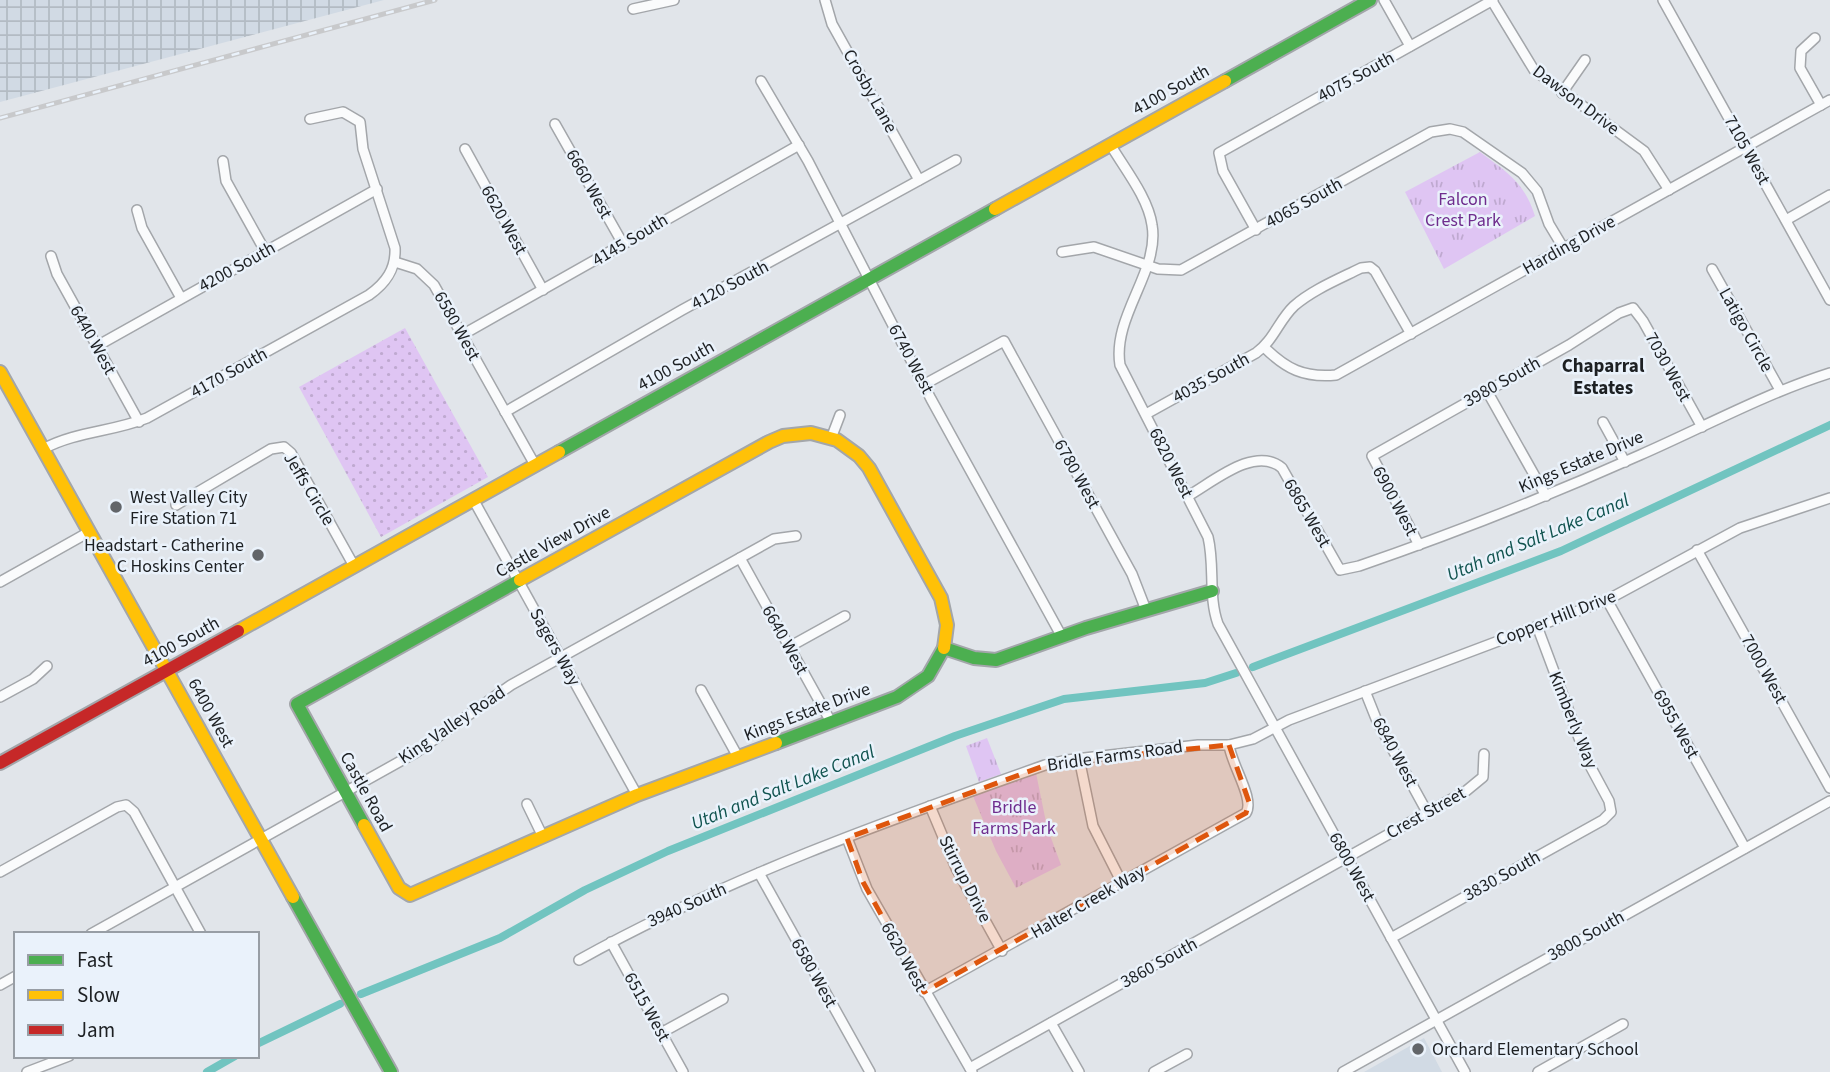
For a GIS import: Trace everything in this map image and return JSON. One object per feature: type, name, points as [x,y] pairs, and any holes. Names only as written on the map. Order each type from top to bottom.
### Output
[{"type":"street","points":[[633,9],[674,0]]},
{"type":"street","name":"Crosby Lane","points":[[825,0],[832,24],[919,180]]},
{"type":"street","name":"4100 South","points":[[0,763],[1370,0]]},
{"type":"street","points":[[1384,0],[1410,46]]},
{"type":"street","name":"4075 South","points":[[1256,230],[1223,171],[1219,153],[1493,0]]},
{"type":"street","name":"Dawson Drive","points":[[1493,0],[1528,64],[1562,93],[1644,151],[1669,190]]},
{"type":"street","name":"7105 West","points":[[1663,0],[1827,288],[1830,300]]},
{"type":"street","points":[[1815,38],[1801,51],[1799,63],[1826,103]]},
{"type":"street","points":[[1562,93],[1585,60]]},
{"type":"street","name":"6740 West","points":[[761,81],[799,145],[1062,636]]},
{"type":"street","name":"Harding Drive","points":[[1264,347],[1289,369],[1305,375],[1336,375],[1826,103]]},
{"type":"street","points":[[310,119],[343,112],[359,119],[363,149],[394,242],[395,262]]},
{"type":"street","name":"6660 West","points":[[555,124],[623,244]]},
{"type":"street","name":"4065 South","points":[[1062,252],[1094,247],[1145,265],[1169,271],[1181,270],[1431,132],[1450,129],[1463,132],[1531,182],[1564,249]]},
{"type":"street","points":[[1110,144],[1152,222],[1151,248],[1145,265]]},
{"type":"street","name":"4145 South","points":[[462,335],[799,145]]},
{"type":"street","name":"6620 West","points":[[465,149],[543,290]]},
{"type":"street","name":"4120 South","points":[[505,412],[682,310],[956,160]]},
{"type":"street","points":[[223,162],[226,181],[265,251]]},
{"type":"street","name":"4200 South","points":[[97,346],[377,188]]},
{"type":"street","points":[[1786,220],[1830,195]]},
{"type":"street","points":[[137,209],[140,225],[181,298]]},
{"type":"street","name":"6440 West","points":[[51,256],[57,274],[139,422]]},
{"type":"street","name":"6580 West","points":[[395,262],[417,269],[431,280],[535,465]]},
{"type":"street","name":"4170 South","points":[[43,449],[75,435],[139,422],[369,295],[384,282],[395,262]]},
{"type":"street","name":"6820 West","points":[[1145,265],[1118,346],[1120,365],[1209,537],[1213,609],[1218,624],[1240,662]]},
{"type":"street","name":"4035 South","points":[[1146,414],[1264,347],[1300,302],[1361,268],[1372,269],[1411,334]]},
{"type":"street","name":"Latigo Circle","points":[[1712,269],[1780,390]]},
{"type":"street","name":"3980 South","points":[[1372,456],[1633,308]]},
{"type":"street","name":"7030 West","points":[[1633,308],[1702,427]]},
{"type":"street","name":"6780 West","points":[[925,384],[1004,341],[1132,574],[1146,610]]},
{"type":"street","name":"6400 West","points":[[0,372],[391,1072]]},
{"type":"street","name":"Kings Estate Drive","points":[[1340,570],[1419,545],[1546,496],[1780,390],[1830,373]]},
{"type":"street","points":[[1487,391],[1546,496]]},
{"type":"street","points":[[840,415],[832,436],[865,461],[938,591],[946,618],[944,648],[974,658],[996,660],[1062,636],[1212,591]]},
{"type":"street","points":[[1603,422],[1625,462]]},
{"type":"street","name":"Castle View Drive","points":[[297,704],[777,438],[800,432],[832,436]]},
{"type":"street","name":"Jeffs Circle","points":[[176,505],[271,449],[284,447],[291,453],[354,566]]},
{"type":"street","name":"6900 West","points":[[1372,456],[1419,545]]},
{"type":"street","name":"6865 West","points":[[1188,496],[1255,459],[1270,460],[1285,474],[1340,570]]},
{"type":"street","name":"Copper Hill Drive","points":[[1276,726],[1607,600],[1740,528],[1830,498]]},
{"type":"street","name":"Sagers Way","points":[[473,499],[637,795]]},
{"type":"street","points":[[0,582],[89,532]]},
{"type":"street","name":"King Valley Road","points":[[95,932],[427,746],[503,690],[561,657],[774,539],[796,536]]},
{"type":"street","name":"7000 West","points":[[1697,550],[1830,788]]},
{"type":"street","name":"6640 West","points":[[740,558],[831,722]]},
{"type":"street","name":"6955 West","points":[[1607,600],[1745,848]]},
{"type":"street","points":[[789,647],[845,616]]},
{"type":"street","name":"Kimberly Way","points":[[1536,626],[1588,762],[1609,801],[1611,812]]},
{"type":"street","name":"Kings Estate Drive","points":[[407,895],[418,894],[637,795],[914,689],[928,676],[944,648]]},
{"type":"street","name":"6800 West","points":[[1240,662],[1465,1072]]},
{"type":"street","points":[[0,697],[33,679],[47,666]]},
{"type":"street","points":[[701,690],[738,757]]},
{"type":"street","name":"6840 West","points":[[1365,691],[1376,719],[1427,812]]},
{"type":"street","name":"Castle Road","points":[[297,704],[399,888],[407,895]]},
{"type":"street","name":"Bridle Farms Road","points":[[798,855],[1045,765],[1079,758],[1198,745],[1229,746],[1276,726]]},
{"type":"street","name":"Halter Creek Way","points":[[924,992],[1243,816],[1249,808],[1229,746]]},
{"type":"street","name":"Crest Street","points":[[1347,858],[1480,780],[1485,770],[1484,754]]},
{"type":"street","points":[[1079,758],[1093,826],[1122,883]]},
{"type":"street","name":"3800 South","points":[[1343,1072],[1830,801]]},
{"type":"street","points":[[527,804],[543,836]]},
{"type":"street","points":[[0,872],[117,807],[126,805],[134,812],[200,932]]},
{"type":"street","name":"Stirrup Drive","points":[[930,806],[956,867],[1002,951]]},
{"type":"street","name":"3830 South","points":[[1391,938],[1603,820],[1611,812]]},
{"type":"street","name":"6620 West","points":[[847,838],[863,882],[971,1070]]},
{"type":"street","name":"3940 South","points":[[579,960],[611,942],[798,855]]},
{"type":"street","name":"3860 South","points":[[971,1070],[1347,858]]},
{"type":"street","name":"6580 West","points":[[759,873],[870,1072]]},
{"type":"street","name":"6515 West","points":[[611,942],[683,1072]]},
{"type":"street","points":[[661,1033],[723,999]]},
{"type":"street","points":[[1051,1023],[1079,1072]]},
{"type":"street","points":[[1538,1072],[1623,1024]]},
{"type":"street","points":[[1154,1072],[1187,1054]]},
{"type":"street","points":[[27,1072],[64,1058]]},
{"type":"highlighted area","points":[[1229,745],[1249,802],[1246,813],[924,992],[863,882],[847,838],[1052,763]]},
{"type":"shaded area","points":[[0,0],[384,0],[0,102]]},
{"type":"shaded area","name":"Orchard Elementary School","points":[[1424,1038],[1442,1072],[1364,1072],[1387,1059]]},
{"type":"green space","name":"Falcon Crest Park","points":[[1480,152],[1520,186],[1535,216],[1444,269],[1405,192]]},
{"type":"green space","points":[[1474,203],[1480,203],[1485,211],[1483,217],[1474,219],[1469,214],[1469,208]]},
{"type":"green space","points":[[405,328],[488,477],[381,537],[299,387]]},
{"type":"green space","name":"Bridle Farms Park","points":[[987,738],[1001,774],[979,782],[966,746]]},
{"type":"green space","name":"Bridle Farms Park","points":[[1036,773],[1047,827],[1061,865],[1016,888],[996,851],[973,796]]},
{"type":"waterway","name":"Utah and Salt Lake Canal","points":[[1253,667],[1561,551],[1830,425]]},
{"type":"waterway","name":"Utah and Salt Lake Canal","points":[[361,994],[500,938],[585,890],[668,851],[955,736],[1064,699],[1205,683],[1236,673]]},
{"type":"waterway","name":"Utah and Salt Lake Canal","points":[[259,1043],[340,1004]]},
{"type":"waterway","name":"Utah and Salt Lake Canal","points":[[207,1072],[232,1058]]},
{"type":"railway","points":[[0,118],[435,0]]},
{"type":"traffic: fast","points":[[1225,81],[1370,0]]},
{"type":"traffic: fast","points":[[559,452],[995,209]]},
{"type":"traffic: fast","points":[[364,825],[297,704],[520,580]]},
{"type":"traffic: fast","points":[[776,743],[897,697],[928,676],[944,648],[974,658],[996,660],[1086,628],[1212,591]]},
{"type":"traffic: fast","points":[[293,897],[391,1072]]},
{"type":"traffic: slow","points":[[995,209],[1225,81]]},
{"type":"traffic: slow","points":[[0,372],[293,897]]},
{"type":"traffic: slow","points":[[520,580],[769,442],[783,436],[811,433],[837,440],[859,456],[869,468],[941,598],[947,625],[944,648]]},
{"type":"traffic: slow","points":[[238,631],[559,452]]},
{"type":"traffic: slow","points":[[364,825],[399,888],[410,895],[637,795],[776,743]]},
{"type":"traffic: jam","points":[[0,763],[238,631]]},
{"type":"place","name":"West Valley City Fire Station 71","points":[[116,507]]},
{"type":"place","name":"Headstart - Catherine C Hoskins Center","points":[[258,555]]},
{"type":"place","name":"Orchard Elementary School","points":[[1418,1049]]},
{"type":"district","name":"Chaparral Estates","points":[[1603,377]]}]
